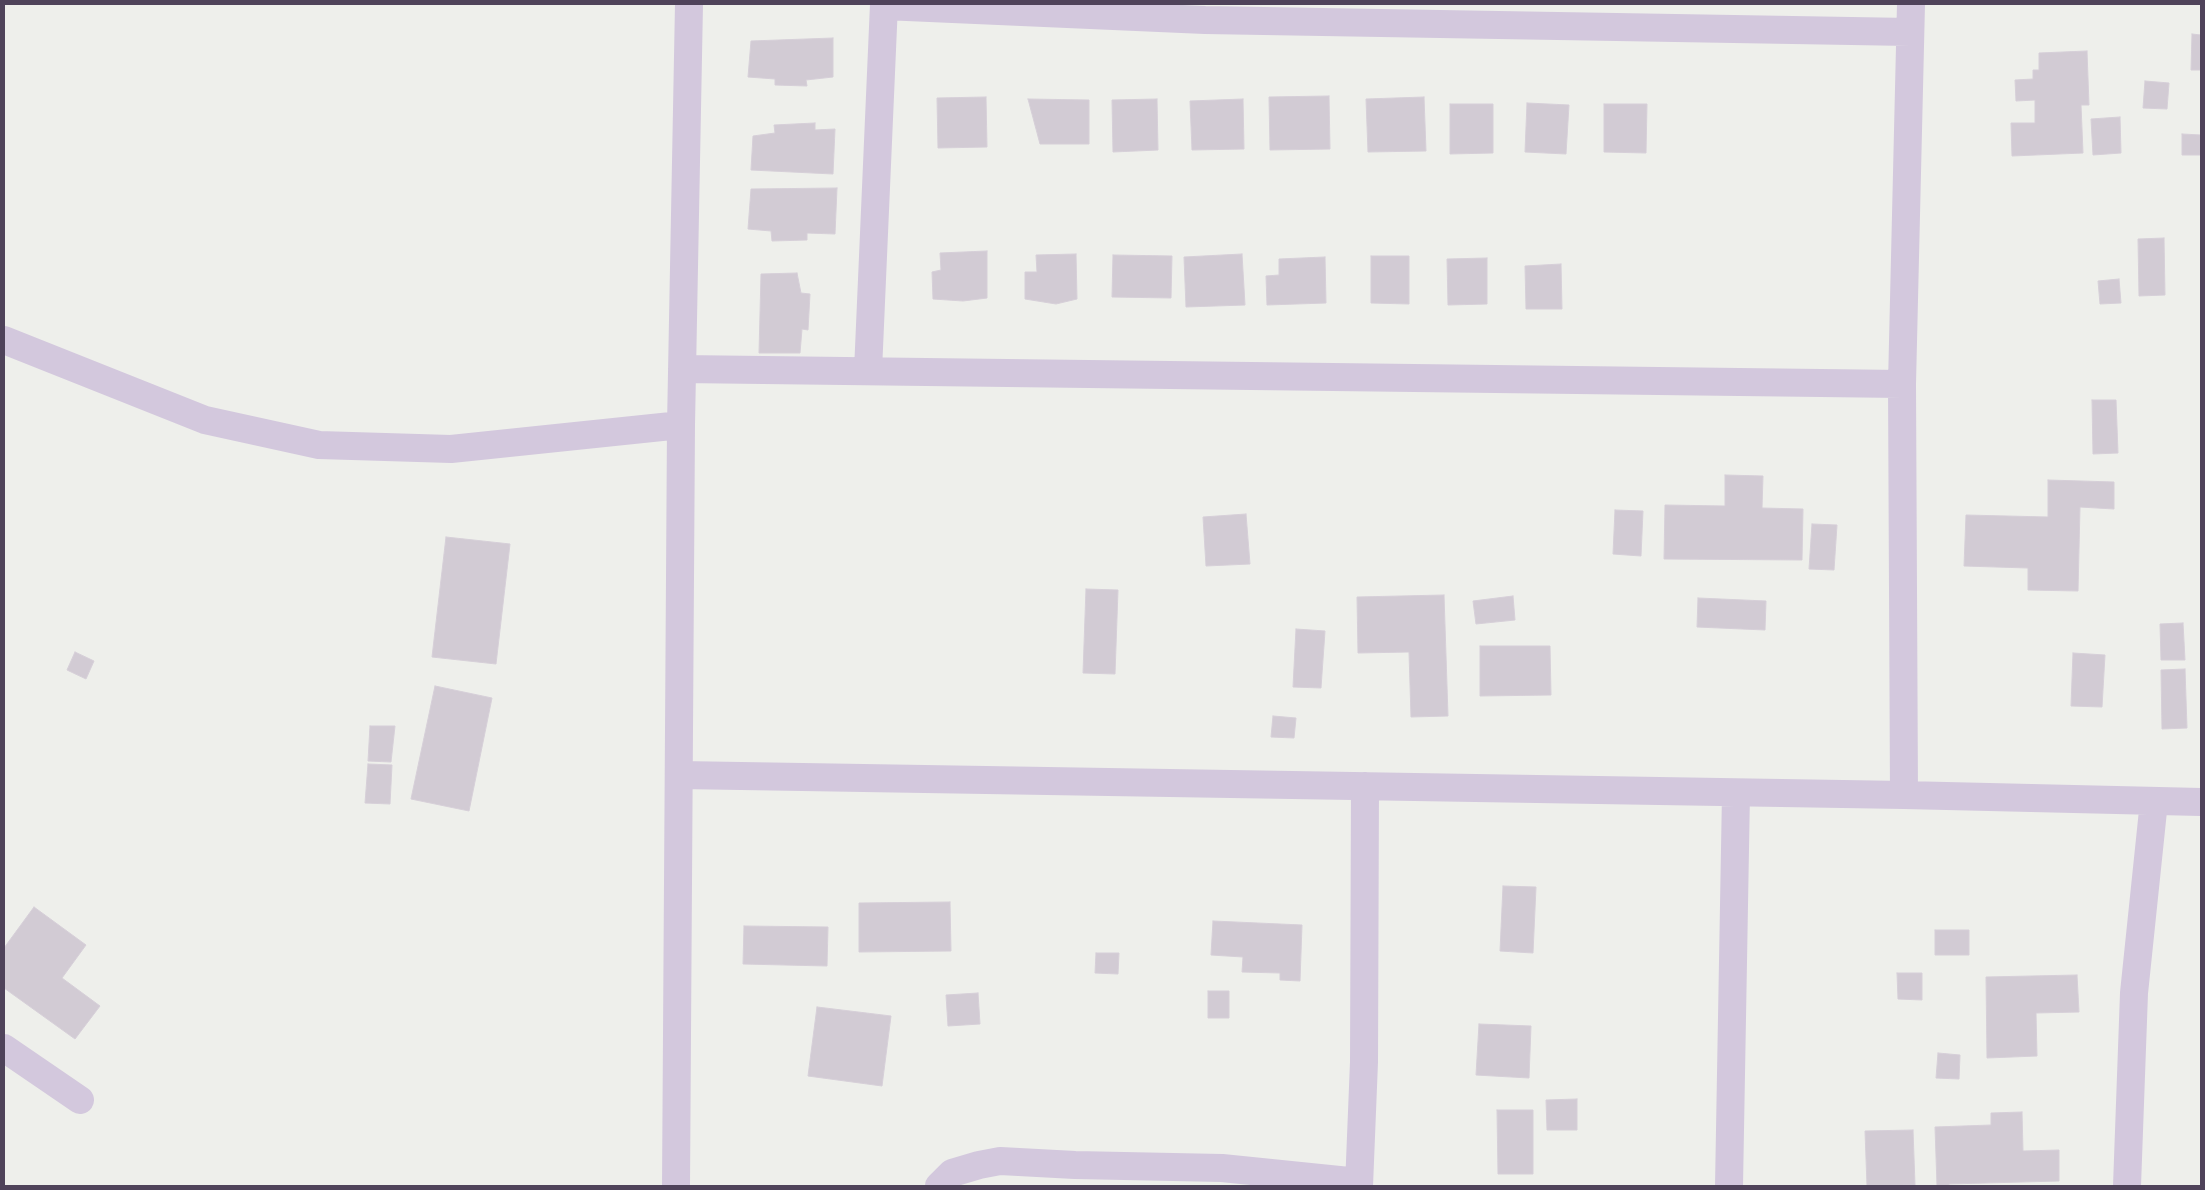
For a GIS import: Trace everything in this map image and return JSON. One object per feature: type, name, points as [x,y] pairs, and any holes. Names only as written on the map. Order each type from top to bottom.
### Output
[{"type":"street","points":[[676,1186],[680,775],[680,426],[689,4]]},
{"type":"street","points":[[1904,795],[1902,384],[1911,4]]},
{"type":"street","points":[[868,371],[884,5],[1910,32]]},
{"type":"street","points":[[4,340],[206,420],[318,446],[451,449],[680,426]]},
{"type":"street","points":[[682,369],[1902,384]]},
{"type":"street","points":[[680,775],[1904,795],[2201,802]]},
{"type":"street","points":[[939,1186],[952,1173],[1000,1161],[1075,1165],[1222,1168],[1359,1184],[1364,1062],[1365,786]]},
{"type":"street","points":[[1729,1186],[1736,793]]},
{"type":"street","points":[[2127,1186],[2134,994],[2154,801]]},
{"type":"street","points":[[4,1048],[80,1100]]},
{"type":"building","points":[[2192,34],[2201,35],[2201,70],[2191,70]]},
{"type":"building","points":[[833,38],[833,77],[806,80],[807,86],[775,85],[775,79],[748,77],[751,41]]},
{"type":"building","points":[[2087,51],[2089,105],[2081,105],[2083,153],[2012,156],[2011,123],[2035,123],[2035,100],[2016,101],[2015,80],[2033,79],[2033,70],[2039,70],[2039,53]]},
{"type":"building","points":[[2145,81],[2169,83],[2167,109],[2143,108]]},
{"type":"building","points":[[1329,96],[1330,149],[1270,150],[1269,97]]},
{"type":"building","points":[[986,97],[987,147],[938,148],[937,98]]},
{"type":"building","points":[[1424,97],[1426,151],[1368,152],[1366,99]]},
{"type":"building","points":[[1028,99],[1089,100],[1089,144],[1040,144]]},
{"type":"building","points":[[1157,99],[1158,150],[1113,152],[1112,100]]},
{"type":"building","points":[[1243,99],[1244,149],[1192,150],[1190,101]]},
{"type":"building","points":[[1527,103],[1569,105],[1566,154],[1525,152]]},
{"type":"building","points":[[1450,104],[1493,104],[1493,153],[1450,154]]},
{"type":"building","points":[[1604,104],[1647,104],[1646,153],[1604,152]]},
{"type":"building","points":[[2120,117],[2121,153],[2093,155],[2091,119]]},
{"type":"building","points":[[815,123],[815,130],[835,129],[833,174],[751,170],[753,136],[775,133],[774,125]]},
{"type":"building","points":[[2182,134],[2201,135],[2201,155],[2182,155]]},
{"type":"building","points":[[837,188],[835,234],[807,233],[807,240],[772,241],[771,231],[748,229],[751,189]]},
{"type":"building","points":[[2164,238],[2165,295],[2139,296],[2138,239]]},
{"type":"building","points":[[987,251],[987,298],[963,301],[933,299],[932,272],[941,270],[940,253]]},
{"type":"building","points":[[1076,254],[1077,299],[1056,304],[1025,299],[1025,272],[1037,272],[1036,255]]},
{"type":"building","points":[[1242,254],[1245,305],[1186,307],[1184,257]]},
{"type":"building","points":[[1113,255],[1172,256],[1171,298],[1112,297]]},
{"type":"building","points":[[1371,256],[1409,256],[1409,304],[1371,303]]},
{"type":"building","points":[[1325,257],[1326,303],[1267,305],[1266,276],[1279,275],[1279,259]]},
{"type":"building","points":[[1487,258],[1487,304],[1448,305],[1447,259]]},
{"type":"building","points":[[1561,264],[1562,309],[1526,309],[1525,266]]},
{"type":"building","points":[[797,273],[801,293],[810,294],[808,330],[802,329],[800,353],[759,353],[761,274]]},
{"type":"building","points":[[2119,279],[2121,303],[2100,304],[2098,281]]},
{"type":"building","points":[[2092,400],[2116,400],[2118,453],[2093,454]]},
{"type":"building","points":[[1725,475],[1763,476],[1762,508],[1803,509],[1802,560],[1664,559],[1665,505],[1725,506]]},
{"type":"building","points":[[2048,480],[2114,482],[2114,509],[2080,507],[2078,591],[2028,590],[2028,568],[1964,566],[1966,515],[2048,517]]},
{"type":"building","points":[[1615,510],[1643,511],[1641,556],[1613,554]]},
{"type":"building","points":[[1246,514],[1250,564],[1206,566],[1203,517]]},
{"type":"building","points":[[1812,524],[1837,525],[1834,570],[1809,569]]},
{"type":"building","points":[[446,537],[510,544],[496,664],[432,657]]},
{"type":"building","points":[[1086,589],[1118,590],[1115,674],[1083,673]]},
{"type":"building","points":[[1444,595],[1448,716],[1411,717],[1409,652],[1358,653],[1357,597]]},
{"type":"building","points":[[1513,596],[1515,620],[1476,624],[1473,601]]},
{"type":"building","points":[[1698,598],[1766,601],[1765,630],[1697,627]]},
{"type":"building","points":[[2183,623],[2185,660],[2161,660],[2160,624]]},
{"type":"building","points":[[1296,629],[1325,631],[1321,688],[1293,687]]},
{"type":"building","points":[[1480,646],[1550,646],[1551,695],[1480,696]]},
{"type":"building","points":[[75,652],[94,661],[86,679],[67,670]]},
{"type":"building","points":[[2073,653],[2105,655],[2102,707],[2071,706]]},
{"type":"building","points":[[2185,669],[2187,728],[2162,729],[2161,670]]},
{"type":"building","points":[[435,686],[492,698],[469,811],[411,799]]},
{"type":"building","points":[[1273,716],[1296,718],[1294,738],[1271,737]]},
{"type":"building","points":[[370,726],[395,726],[391,762],[368,761]]},
{"type":"building","points":[[368,764],[392,765],[390,804],[365,803]]},
{"type":"building","points":[[1503,886],[1536,887],[1533,953],[1500,951]]},
{"type":"building","points":[[950,902],[951,951],[859,952],[859,903]]},
{"type":"building","points":[[34,907],[86,945],[62,978],[100,1006],[75,1039],[4,988],[4,948]]},
{"type":"building","points":[[1213,921],[1302,925],[1300,981],[1280,980],[1280,973],[1242,972],[1243,957],[1211,955]]},
{"type":"building","points":[[744,926],[828,927],[827,966],[743,964]]},
{"type":"building","points":[[1935,930],[1969,930],[1969,955],[1935,955]]},
{"type":"building","points":[[1096,953],[1119,953],[1118,974],[1095,973]]},
{"type":"building","points":[[1897,973],[1922,973],[1922,1000],[1898,999]]},
{"type":"building","points":[[2077,975],[2079,1012],[2036,1013],[2037,1056],[1987,1058],[1986,977]]},
{"type":"building","points":[[1208,991],[1229,991],[1229,1018],[1208,1018]]},
{"type":"building","points":[[978,993],[980,1024],[948,1026],[946,995]]},
{"type":"building","points":[[817,1007],[891,1016],[882,1086],[808,1076]]},
{"type":"building","points":[[1479,1024],[1531,1026],[1529,1078],[1476,1075]]},
{"type":"building","points":[[1938,1053],[1960,1055],[1959,1079],[1936,1078]]},
{"type":"building","points":[[1577,1099],[1577,1130],[1547,1130],[1546,1100]]},
{"type":"building","points":[[1497,1110],[1533,1110],[1533,1174],[1498,1174]]},
{"type":"building","points":[[2022,1112],[2023,1151],[2059,1150],[2059,1181],[1949,1184],[1949,1186],[1937,1186],[1935,1127],[1991,1125],[1991,1113]]},
{"type":"building","points":[[1913,1130],[1915,1185],[1867,1186],[1865,1131]]}]
